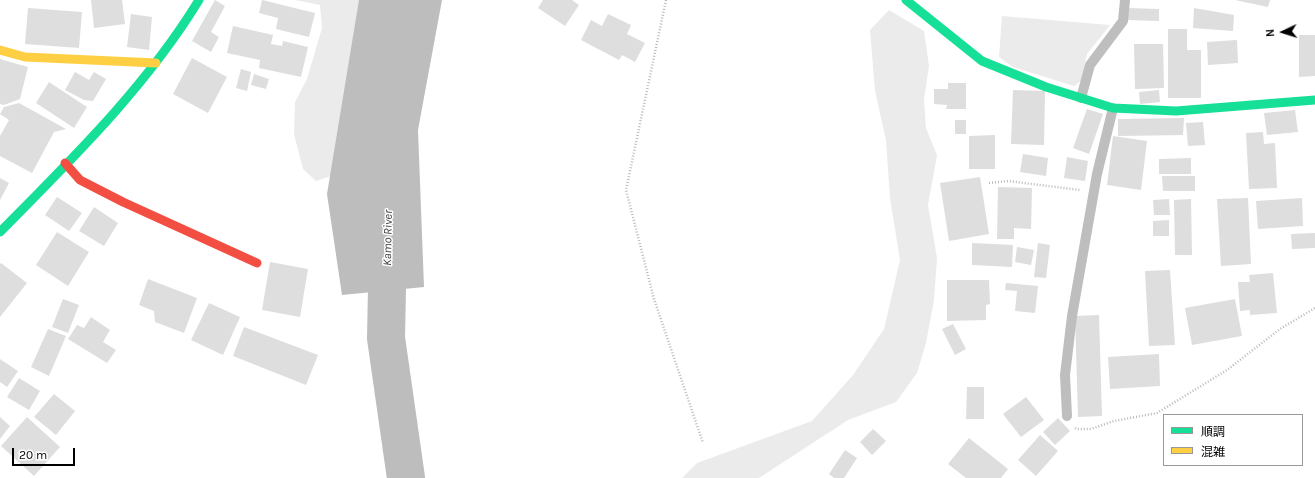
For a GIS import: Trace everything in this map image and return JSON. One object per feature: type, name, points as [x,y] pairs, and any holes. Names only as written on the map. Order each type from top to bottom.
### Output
[{"type":"street","points":[[0,232],[88,141],[156,63],[176,37],[199,0]]},
{"type":"street","points":[[906,0],[982,60],[1046,86],[1113,108],[1176,111],[1315,100]]},
{"type":"street","points":[[0,50],[25,57],[156,63]]},
{"type":"street","points":[[66,163],[80,180],[116,199],[257,263]]},
{"type":"lane","points":[[1081,98],[1090,65],[1123,21],[1125,0]]},
{"type":"lane","points":[[1067,416],[1065,376],[1072,316],[1094,192],[1113,108]]},
{"type":"path","points":[[666,0],[626,190],[654,299],[704,443]]},
{"type":"path","points":[[989,183],[1008,181],[1094,192]]},
{"type":"path","points":[[1067,416],[1077,430],[1091,429],[1114,421],[1157,413],[1227,370],[1280,329],[1315,308]]},
{"type":"shaded area","points":[[295,0],[376,0],[361,166],[316,181],[303,169],[294,134],[295,102],[307,79],[322,28],[320,5]]},
{"type":"shaded area","points":[[889,10],[924,31],[929,66],[924,100],[926,128],[937,155],[928,205],[937,258],[934,300],[926,343],[917,373],[896,402],[848,420],[759,478],[682,478],[697,463],[812,421],[853,375],[884,329],[900,260],[890,198],[886,140],[875,91],[870,30]]},
{"type":"shaded area","points":[[1002,16],[1110,25],[1087,54],[1081,81],[1074,86],[1013,67],[999,57]]},
{"type":"water","points":[[359,0],[442,0],[418,130],[424,287],[342,295],[327,194]]},
{"type":"building","points":[[91,0],[122,0],[125,24],[94,28]]},
{"type":"building","points":[[215,0],[225,6],[211,32],[219,37],[211,52],[192,41]]},
{"type":"building","points":[[262,0],[315,13],[309,37],[276,29],[278,18],[259,13]]},
{"type":"building","points":[[543,0],[572,0],[579,5],[565,26],[538,8]]},
{"type":"building","points":[[1235,0],[1270,0],[1268,7]]},
{"type":"building","points":[[28,8],[82,12],[79,48],[25,44]]},
{"type":"building","points":[[1128,8],[1159,9],[1159,21],[1127,20]]},
{"type":"building","points":[[1194,8],[1234,15],[1233,31],[1193,28]]},
{"type":"building","points":[[131,14],[152,17],[149,50],[127,47]]},
{"type":"building","points":[[608,14],[631,25],[627,34],[645,43],[635,62],[622,55],[619,60],[581,40],[591,20],[602,26]]},
{"type":"building","points":[[233,26],[273,35],[271,44],[282,46],[283,41],[308,47],[301,77],[259,68],[260,60],[227,53]]},
{"type":"building","points":[[1168,29],[1187,29],[1187,50],[1201,50],[1201,98],[1168,98]]},
{"type":"building","points":[[1299,35],[1315,35],[1315,76],[1299,77]]},
{"type":"building","points":[[1237,40],[1238,63],[1208,65],[1207,42]]},
{"type":"building","points":[[1134,44],[1163,44],[1164,88],[1135,89]]},
{"type":"building","points":[[192,58],[227,77],[208,113],[173,94]]},
{"type":"building","points":[[0,59],[28,67],[20,99],[4,105],[0,104]]},
{"type":"building","points":[[241,69],[251,72],[247,91],[236,88]]},
{"type":"building","points":[[75,72],[89,80],[94,72],[106,79],[93,101],[84,100],[65,90]]},
{"type":"building","points":[[254,74],[269,79],[266,89],[251,85]]},
{"type":"building","points":[[49,82],[87,107],[74,128],[36,103]]},
{"type":"building","points":[[948,83],[966,83],[966,109],[946,109],[947,105],[934,104],[934,89],[948,89]]},
{"type":"building","points":[[1013,90],[1045,91],[1044,145],[1011,144]]},
{"type":"building","points":[[1159,90],[1160,102],[1140,104],[1139,92]]},
{"type":"building","points":[[19,103],[66,129],[54,132],[32,173],[0,156],[0,136],[9,120],[0,114],[4,107]]},
{"type":"building","points":[[1087,109],[1103,114],[1089,154],[1073,148]]},
{"type":"building","points":[[1295,110],[1298,132],[1267,135],[1264,113]]},
{"type":"building","points":[[1184,118],[1183,135],[1118,136],[1118,119]]},
{"type":"building","points":[[955,120],[966,120],[966,134],[955,134]]},
{"type":"building","points":[[1203,122],[1205,145],[1188,146],[1186,123]]},
{"type":"building","points":[[1263,132],[1264,144],[1275,143],[1277,188],[1249,189],[1246,133]]},
{"type":"building","points":[[995,135],[995,169],[969,169],[969,136]]},
{"type":"building","points":[[1113,136],[1147,141],[1141,190],[1107,185]]},
{"type":"building","points":[[1023,154],[1048,158],[1046,176],[1020,172]]},
{"type":"building","points":[[1067,157],[1088,161],[1085,181],[1064,178]]},
{"type":"building","points":[[1191,158],[1191,174],[1159,174],[1159,159]]},
{"type":"building","points":[[1162,176],[1195,176],[1195,191],[1163,191]]},
{"type":"building","points":[[980,177],[989,234],[949,241],[940,183]]},
{"type":"building","points":[[0,178],[9,183],[0,200]]},
{"type":"building","points":[[998,187],[1032,188],[1031,229],[1014,228],[1014,239],[997,239]]},
{"type":"building","points":[[57,197],[82,213],[69,231],[45,215]]},
{"type":"building","points":[[1248,198],[1251,264],[1221,266],[1217,199]]},
{"type":"building","points":[[1302,198],[1303,226],[1258,229],[1256,201]]},
{"type":"building","points":[[1169,199],[1170,215],[1154,215],[1153,200]]},
{"type":"building","points":[[1191,199],[1192,255],[1175,255],[1174,200]]},
{"type":"building","points":[[94,207],[118,223],[104,246],[79,231]]},
{"type":"building","points":[[1169,220],[1169,236],[1153,236],[1153,221]]},
{"type":"building","points":[[57,232],[89,252],[68,286],[36,265]]},
{"type":"building","points":[[1315,233],[1315,248],[1292,249],[1291,234]]},
{"type":"building","points":[[972,243],[1013,245],[1012,267],[972,265]]},
{"type":"building","points":[[1038,243],[1050,245],[1046,278],[1034,277]]},
{"type":"building","points":[[1017,247],[1034,250],[1031,265],[1015,262]]},
{"type":"building","points":[[270,262],[308,269],[300,317],[262,310]]},
{"type":"building","points":[[1,263],[27,283],[0,317],[0,264]]},
{"type":"building","points":[[1170,270],[1175,345],[1149,346],[1145,271]]},
{"type":"building","points":[[1273,273],[1277,313],[1250,315],[1250,310],[1240,311],[1238,282],[1250,282],[1249,275]]},
{"type":"building","points":[[148,279],[197,298],[184,333],[155,322],[154,311],[139,305]]},
{"type":"building","points":[[947,280],[989,280],[990,304],[986,305],[986,320],[947,321]]},
{"type":"building","points":[[1006,283],[1038,286],[1035,313],[1015,311],[1017,291],[1005,290]]},
{"type":"building","points":[[63,299],[79,305],[68,333],[52,327]]},
{"type":"building","points":[[1235,299],[1242,336],[1192,345],[1185,308]]},
{"type":"building","points":[[209,303],[240,317],[223,355],[191,340]]},
{"type":"building","points":[[1099,315],[1102,416],[1078,417],[1075,316]]},
{"type":"building","points":[[91,317],[110,330],[103,342],[116,350],[107,363],[68,339],[77,325],[84,328]]},
{"type":"building","points":[[953,324],[966,349],[955,355],[942,329]]},
{"type":"building","points":[[244,327],[318,355],[306,385],[233,356]]},
{"type":"building","points":[[48,329],[66,336],[49,376],[31,367]]},
{"type":"building","points":[[1159,354],[1160,386],[1110,389],[1108,357]]},
{"type":"building","points":[[0,359],[18,371],[7,387],[0,382]]},
{"type":"building","points":[[19,378],[40,391],[29,410],[7,397]]},
{"type":"building","points":[[967,387],[984,387],[984,419],[966,419]]},
{"type":"building","points":[[54,394],[75,411],[56,435],[34,417]]},
{"type":"building","points":[[1026,397],[1044,420],[1021,437],[1003,414]]},
{"type":"building","points":[[0,417],[10,426],[0,439]]},
{"type":"building","points":[[27,417],[60,447],[34,476],[1,446]]},
{"type":"building","points":[[1058,418],[1070,431],[1055,445],[1043,432]]},
{"type":"building","points":[[873,429],[886,441],[872,455],[860,442]]},
{"type":"building","points":[[1040,435],[1058,451],[1036,476],[1018,460]]},
{"type":"building","points":[[969,438],[1008,469],[1001,478],[966,478],[948,464]]},
{"type":"building","points":[[845,450],[857,458],[844,478],[834,478],[829,474]]},
{"type":"waterway","name":"Kamo River","points":[[388,238],[386,338],[406,478]]},
{"type":"traffic: fast","points":[[0,232],[54,178],[131,93],[156,63],[199,0]]},
{"type":"traffic: fast","points":[[906,0],[982,61],[1046,87],[1113,108],[1176,111],[1315,100]]},
{"type":"traffic: slow","points":[[0,50],[25,57],[156,63]]},
{"type":"traffic: jam","points":[[65,163],[80,180],[123,202],[257,263]]}]
